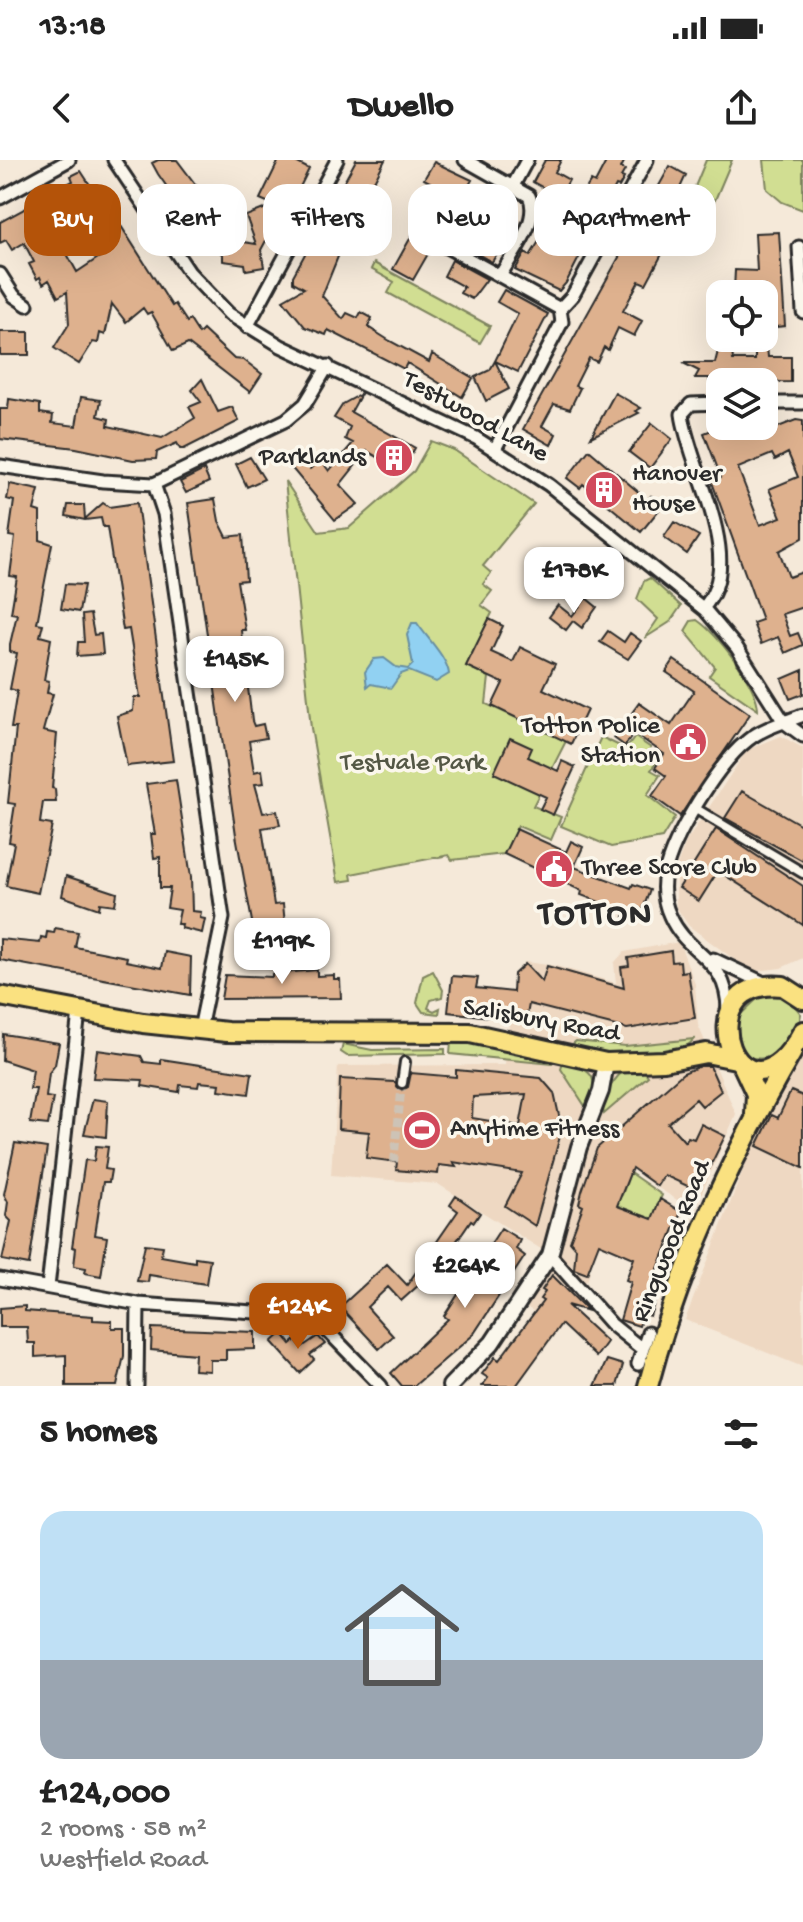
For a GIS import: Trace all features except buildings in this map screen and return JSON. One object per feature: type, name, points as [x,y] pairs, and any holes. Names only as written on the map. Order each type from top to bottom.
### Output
[{"type":"main road","name":"Salisbury Road","points":[[691,1055],[727,1024],[748,994],[803,979]]},
{"type":"main road","points":[[778,986],[803,999]]},
{"type":"main road","name":"Salisbury Road","points":[[0,996],[79,1012],[200,1029],[332,1035],[470,1033],[606,1063],[664,1061],[691,1055],[739,1061],[766,1070],[781,1063],[792,1052]]},
{"type":"main road","points":[[727,1024],[727,1043],[756,1094],[754,1121]]},
{"type":"main road","name":"Ringwood Road","points":[[648,1386],[681,1277],[754,1121],[803,1031]]},
{"type":"street","points":[[0,198],[69,160]]},
{"type":"street","name":"Testwood Lane","points":[[114,160],[189,272],[214,300],[247,327],[495,449],[581,509],[703,608],[737,648],[784,722],[803,736]]},
{"type":"street","points":[[465,160],[509,184]]},
{"type":"street","points":[[514,184],[527,160]]},
{"type":"street","points":[[560,309],[573,295],[647,160]]},
{"type":"street","points":[[247,327],[332,162]]},
{"type":"street","points":[[518,189],[529,196],[533,210],[518,240]]},
{"type":"street","points":[[799,247],[803,312]]},
{"type":"street","points":[[463,256],[560,309]]},
{"type":"street","points":[[500,276],[510,256]]},
{"type":"street","points":[[0,274],[14,296],[27,305]]},
{"type":"street","points":[[495,449],[562,322],[560,309]]},
{"type":"street","points":[[0,466],[103,481],[154,484],[286,420],[305,404],[328,366]]},
{"type":"street","points":[[703,608],[716,588],[720,556],[682,414],[691,404],[706,403]]},
{"type":"street","points":[[778,403],[803,403]]},
{"type":"street","points":[[154,484],[164,514],[223,918],[200,1029]]},
{"type":"street","points":[[727,1024],[725,983],[720,973],[673,923],[663,893],[670,856],[696,809],[739,748],[753,737],[803,715]]},
{"type":"street","points":[[696,809],[803,873]]},
{"type":"street","points":[[702,953],[750,980],[778,986]]},
{"type":"street","points":[[48,1287],[79,1012]]},
{"type":"street","points":[[402,1083],[405,1062]]},
{"type":"street","points":[[450,1386],[498,1335],[550,1255],[579,1147],[601,1091],[606,1063]]},
{"type":"street","points":[[550,1255],[611,1324],[642,1349]]},
{"type":"street","points":[[0,1279],[138,1304],[313,1316],[381,1386]]},
{"type":"street","points":[[137,1386],[138,1304]]},
{"type":"street","points":[[638,1364],[648,1333]]},
{"type":"shaded area","points":[[781,736],[803,748],[803,958],[781,968],[757,971],[739,963],[689,926],[676,907],[676,868],[686,842],[747,750]]},
{"type":"shaded area","points":[[679,942],[695,984],[698,1025],[736,1114],[694,1211],[640,1176],[662,1153],[684,1140],[649,1102],[631,1117],[650,1139],[614,1156],[588,1279],[549,1321],[515,1300],[544,1251],[438,1184],[331,1175],[338,1066],[505,1065],[514,974],[525,962],[556,966],[616,983],[614,963],[624,952]]},
{"type":"shaded area","points":[[803,1041],[803,1367],[685,1320],[767,1108]]},
{"type":"green space","points":[[706,160],[732,160],[716,198],[716,184],[696,184]]},
{"type":"green space","points":[[764,160],[803,160],[803,210],[782,202],[767,189]]},
{"type":"green space","points":[[374,263],[490,326],[480,343],[388,293],[394,282],[371,269]]},
{"type":"green space","name":"Testvale Park","points":[[431,441],[454,450],[534,504],[483,566],[491,573],[483,584],[492,591],[481,605],[492,613],[466,666],[489,677],[486,704],[566,741],[533,806],[561,817],[551,840],[518,826],[504,854],[452,860],[449,855],[351,874],[352,880],[338,882],[311,728],[285,481],[319,532],[349,528],[414,471]]},
{"type":"green space","points":[[650,578],[681,606],[670,622],[645,638],[658,619],[637,599],[644,581]]},
{"type":"green space","points":[[697,620],[715,636],[744,674],[758,710],[709,676],[715,667],[685,631],[691,621]]},
{"type":"green space","points":[[601,737],[626,749],[635,737],[651,748],[648,753],[658,760],[651,770],[660,775],[647,795],[675,817],[662,838],[611,847],[561,826]]},
{"type":"green space","points":[[433,971],[443,990],[442,997],[431,1000],[428,1008],[434,1011],[440,1008],[439,1014],[423,1012],[417,1003],[423,976]]},
{"type":"green space","points":[[785,994],[801,1014],[796,1032],[786,1046],[774,1055],[749,1057],[740,1049],[736,1036],[739,1016],[758,998]]},
{"type":"green space","points":[[694,1039],[684,1047],[653,1055],[635,1056],[568,1048],[576,1041],[625,1046]]},
{"type":"green space","points":[[451,1041],[498,1045],[553,1059],[552,1064],[450,1054]]},
{"type":"green space","points":[[343,1044],[372,1050],[445,1049],[445,1054],[347,1056],[341,1052]]},
{"type":"green space","points":[[563,1063],[582,1068],[592,1077],[593,1090],[587,1109],[561,1069]]},
{"type":"green space","points":[[644,1071],[648,1076],[604,1114],[605,1097],[622,1072]]},
{"type":"green space","points":[[630,1173],[662,1195],[652,1219],[613,1204],[622,1195]]},
{"type":"water","points":[[412,623],[417,623],[436,648],[449,674],[436,682],[409,671],[401,674],[391,688],[371,684],[367,687],[365,672],[374,659],[384,658],[396,667],[408,669],[413,664],[407,635]]},
{"type":"tunnel","points":[[394,1162],[402,1083]]},
{"type":"place","name":"Parklands","points":[[394,458]]},
{"type":"place","name":"Hanover House","points":[[604,490]]},
{"type":"place","name":"Totton Police Station","points":[[688,742]]},
{"type":"place","name":"Three Score Club","points":[[554,869]]},
{"type":"place","name":"Anytime Fitness","points":[[422,1130]]},
{"type":"district","name":"TOTTON","points":[[596,917]]}]
